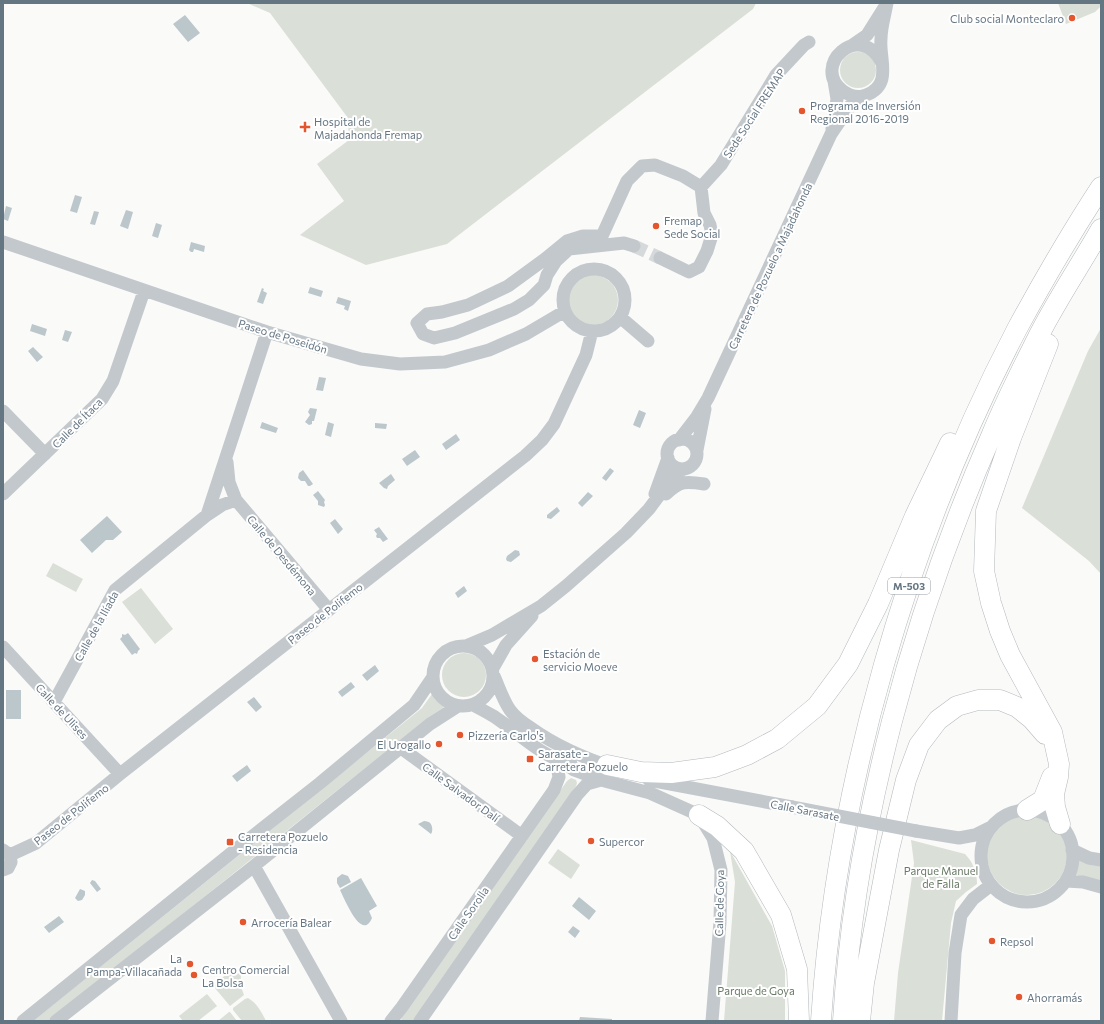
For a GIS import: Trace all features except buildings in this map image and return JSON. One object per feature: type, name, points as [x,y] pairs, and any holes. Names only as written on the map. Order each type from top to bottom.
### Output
[{"type":"highway","name":"M-503","points":[[604,772],[671,773],[715,767],[747,755],[778,739],[817,706],[848,664],[878,604],[915,516],[968,409],[1016,332],[1077,224],[1101,187]]},
{"type":"highway","name":"M-503","points":[[843,1021],[853,922],[866,842],[892,721],[920,622],[938,569],[992,433],[1040,332],[1101,229]]},
{"type":"highway","points":[[1060,824],[1055,807],[1054,794],[1059,764],[1052,732],[1010,655],[991,603],[984,571],[986,511],[1011,438],[1050,340],[1083,278],[1101,234]]},
{"type":"highway","name":"M-503","points":[[822,1021],[832,918],[844,841],[872,711],[900,614],[938,506],[970,427],[1016,332]]},
{"type":"highway","points":[[860,1021],[864,983],[889,850],[906,780],[918,745],[938,720],[957,706],[978,700],[1000,700],[1017,707],[1032,719],[1045,734],[1053,765],[1052,778],[1044,800],[1027,810]]},
{"type":"highway","points":[[699,815],[716,826],[744,851],[781,915],[797,970],[800,1021]]},
{"type":"street","points":[[887,3],[881,39],[884,74],[880,83],[876,89],[863,96],[846,94],[834,81],[833,68],[837,56],[843,50],[867,35],[887,3]]},
{"type":"street","name":"Sede Social FREMAP","points":[[701,187],[721,165],[776,75],[804,44],[809,42]]},
{"type":"street","points":[[851,46],[861,45],[871,48],[878,55],[882,63]]},
{"type":"street","name":"Carretera de Pozuelo a Majadahonda","points":[[831,134],[836,99],[834,81]]},
{"type":"street","name":"Carretera de Pozuelo a Majadahonda","points":[[678,440],[696,418],[708,398],[831,134],[850,106],[863,96]]},
{"type":"street","points":[[602,236],[627,181],[642,166],[655,165],[683,176],[701,187],[704,213],[710,225],[712,235],[707,251],[699,267],[689,272],[660,258]]},
{"type":"street","points":[[583,236],[602,236],[629,245],[569,249],[556,261],[547,275],[544,285],[529,300],[514,309],[455,333],[434,338],[423,334],[417,323],[427,314],[442,312],[468,305],[508,286],[567,241],[583,236]]},
{"type":"street","name":"Paseo de Poseidón","points":[[3,242],[267,332],[361,359],[400,364],[445,362],[489,350],[526,334],[565,311]]},
{"type":"street","points":[[597,269],[609,273],[614,277],[618,281],[624,293],[624,305],[620,317],[608,328],[600,331],[580,328],[571,321],[565,311],[562,299],[566,287],[573,276],[584,270],[597,269]]},
{"type":"street","name":"Calle de Ítaca","points":[[3,494],[102,399],[112,381],[144,291]]},
{"type":"street","points":[[620,317],[648,341]]},
{"type":"street","name":"Paseo de Polifemo","points":[[6,852],[36,843],[120,774],[525,456],[542,440],[554,424],[586,355],[592,331]]},
{"type":"street","points":[[207,515],[227,458],[267,332]]},
{"type":"street","name":"Carretera de Pozuelo a Majadahonda","points":[[697,450],[708,398]]},
{"type":"street","points":[[3,411],[44,454]]},
{"type":"street","points":[[678,440],[688,440],[692,442],[697,450],[696,461],[692,466],[675,474],[649,509],[668,458],[669,449],[674,442],[678,440]]},
{"type":"street","points":[[227,458],[229,482],[236,500]]},
{"type":"street","points":[[466,646],[492,635],[541,606],[590,566],[676,485],[689,482],[704,484],[685,469],[680,469],[672,465],[668,458]]},
{"type":"street","name":"Calle de Desdémona","points":[[236,500],[328,610]]},
{"type":"street","name":"Calle de la Ilíada","points":[[54,702],[115,590],[207,515],[222,505],[236,500]]},
{"type":"street","points":[[493,672],[489,660],[483,653],[475,648],[458,646],[450,649],[438,660],[434,668],[433,677],[435,687],[440,696],[448,702],[458,706],[466,706],[473,705],[482,700],[488,694],[492,685],[493,672],[506,645],[541,606]]},
{"type":"street","name":"Calle de Ulises","points":[[3,647],[120,774]]},
{"type":"street","name":"Calle Sarasate","points":[[493,672],[510,711],[520,720],[555,744],[578,755],[604,772],[959,838],[975,835],[991,827]]},
{"type":"street","points":[[22,1021],[414,706],[433,677]]},
{"type":"street","name":"Calle Sarasate","points":[[473,705],[495,717],[537,749],[560,760],[603,774],[624,778],[652,780]]},
{"type":"street","points":[[56,1021],[254,866],[430,724],[458,706]]},
{"type":"street","name":"Calle Salvador Dalí","points":[[401,748],[522,836]]},
{"type":"street","points":[[560,760],[574,770],[604,772],[699,815]]},
{"type":"street","name":"Calle Sorolla","points":[[391,1021],[554,790],[559,777],[560,760]]},
{"type":"street","name":"Calle Sorolla","points":[[420,1021],[561,818],[587,784],[604,772]]},
{"type":"street","points":[[543,805],[552,804],[558,808],[561,818]]},
{"type":"street","points":[[1027,810],[1045,814],[1060,824],[1068,836],[1072,850],[1072,866],[1066,881],[1056,892],[1043,899],[1029,902],[1014,900],[1002,894],[991,885],[982,868],[982,847],[985,836],[998,820],[1007,814],[1027,810]]},
{"type":"street","name":"Calle de Goya","points":[[699,815],[713,838],[721,870],[720,922],[712,1021]]},
{"type":"street","name":"Calle Sarasate","points":[[959,838],[972,847],[981,858]]},
{"type":"street","points":[[1072,850],[1089,858],[1101,860]]},
{"type":"street","points":[[3,870],[8,868],[10,865],[11,859],[6,852]]},
{"type":"street","points":[[254,866],[342,1021]]},
{"type":"street","points":[[1066,881],[1083,882],[1101,887]]},
{"type":"street","points":[[951,1021],[955,953],[961,915],[973,899],[991,885]]},
{"type":"green space","points":[[247,3],[756,3],[753,9],[447,244],[366,265],[300,235],[344,201],[317,164],[349,140],[348,118],[270,13]]},
{"type":"green space","name":"Club social Monteclaro","points":[[1058,3],[1101,3],[1101,6],[1095,12],[1066,24]]},
{"type":"green space","points":[[858,52],[871,57],[876,70],[871,83],[858,88],[845,83],[840,70],[845,57]]},
{"type":"green space","points":[[593,275],[602,277],[613,286],[618,300],[616,309],[607,320],[593,325],[584,323],[573,314],[568,300],[570,291],[579,280]]},
{"type":"green space","points":[[1101,328],[1101,574],[1089,561],[1022,508],[1088,351]]},
{"type":"green space","points":[[53,563],[83,579],[76,592],[46,576]]},
{"type":"green space","points":[[141,588],[173,629],[155,644],[122,602]]},
{"type":"green space","points":[[464,653],[476,657],[482,663],[486,675],[482,687],[476,693],[464,697],[452,693],[446,687],[442,675],[446,663],[452,657]]},
{"type":"green space","points":[[432,694],[444,707],[429,717],[49,1021],[33,1021],[422,708]]},
{"type":"green space","points":[[571,778],[576,780],[576,786],[413,1021],[401,1021],[402,1016],[567,781]]},
{"type":"green space","points":[[1027,815],[1042,818],[1055,827],[1064,840],[1067,855],[1064,870],[1055,883],[1042,892],[1027,895],[1012,892],[999,883],[990,870],[987,855],[990,840],[999,827],[1012,818]]},
{"type":"green space","name":"Parque Manuel de Falla","points":[[911,840],[965,854],[974,868],[976,876],[977,884],[956,901],[951,923],[942,1021],[894,1021],[898,973],[914,863]]},
{"type":"green space","points":[[558,849],[580,865],[571,879],[548,863]]},
{"type":"green space","name":"Parque de Goya","points":[[730,851],[772,926],[785,971],[785,1021],[724,1021],[735,882]]},
{"type":"green space","points":[[1078,860],[1101,866],[1101,881],[1075,875]]},
{"type":"green space","points":[[235,968],[241,976],[240,986],[244,995],[230,1006],[214,987],[214,984]]},
{"type":"green space","points":[[207,994],[217,1006],[198,1021],[183,1021],[179,1016]]},
{"type":"green space","points":[[248,998],[257,1005],[266,1021],[242,1021],[233,1010],[233,1008]]},
{"type":"green space","points":[[229,1012],[237,1021],[218,1021]]},
{"type":"shaded area","points":[[185,15],[200,33],[188,42],[173,24]]},
{"type":"shaded area","points":[[75,195],[82,197],[77,213],[70,211]]},
{"type":"shaded area","points":[[6,206],[12,208],[8,221],[3,219]]},
{"type":"shaded area","points":[[126,210],[133,212],[128,229],[120,226]]},
{"type":"shaded area","points":[[94,211],[99,212],[95,225],[90,224]]},
{"type":"shaded area","points":[[156,223],[162,225],[158,238],[152,236]]},
{"type":"shaded area","points":[[191,242],[205,246],[204,252],[194,249],[193,252],[191,252],[189,250]]},
{"type":"shaded area","points":[[310,287],[323,291],[321,297],[308,293]]},
{"type":"shaded area","points":[[262,288],[264,289],[263,291],[267,293],[263,304],[257,302]]},
{"type":"shaded area","points":[[338,297],[351,301],[348,311],[344,309],[345,306],[336,303]]},
{"type":"shaded area","points":[[32,324],[47,329],[45,336],[30,331]]},
{"type":"shaded area","points":[[65,330],[72,332],[68,342],[62,340]]},
{"type":"shaded area","points":[[33,347],[43,357],[37,362],[28,351]]},
{"type":"shaded area","points":[[319,377],[326,378],[323,391],[316,390]]},
{"type":"shaded area","points":[[310,408],[317,409],[314,421],[312,421],[312,424],[309,425],[305,422],[310,415],[308,412]]},
{"type":"shaded area","points":[[639,410],[646,413],[640,428],[633,425]]},
{"type":"shaded area","points":[[262,422],[278,428],[276,433],[260,428]]},
{"type":"shaded area","points":[[328,422],[334,424],[331,437],[325,435]]},
{"type":"shaded area","points":[[375,423],[387,424],[386,429],[375,428]]},
{"type":"shaded area","points":[[456,434],[460,440],[446,450],[442,444]]},
{"type":"shaded area","points":[[415,450],[420,457],[407,466],[402,459]]},
{"type":"shaded area","points":[[610,468],[614,471],[606,481],[602,478]]},
{"type":"shaded area","points":[[303,470],[313,484],[310,486],[308,486],[305,481],[301,481],[298,478],[299,473]]},
{"type":"shaded area","points":[[391,474],[395,480],[388,486],[387,489],[384,488],[379,483]]},
{"type":"shaded area","points":[[318,491],[325,500],[324,507],[318,505],[318,501],[313,495]]},
{"type":"shaded area","points":[[588,492],[593,496],[582,507],[578,503]]},
{"type":"shaded area","points":[[557,507],[560,511],[551,519],[547,518],[547,515]]},
{"type":"shaded area","points":[[107,516],[122,532],[113,540],[106,540],[92,553],[80,540]]},
{"type":"shaded area","points":[[335,519],[343,529],[338,534],[330,523]]},
{"type":"shaded area","points":[[379,527],[388,539],[383,542],[380,538],[377,538],[377,534],[374,530]]},
{"type":"shaded area","points":[[515,550],[519,551],[520,555],[511,562],[507,561],[507,556]]},
{"type":"shaded area","points":[[464,586],[467,591],[458,598],[455,593]]},
{"type":"shaded area","points":[[128,633],[140,649],[137,654],[135,653],[132,655],[120,639],[122,634],[125,635]]},
{"type":"shaded area","points":[[375,665],[379,671],[367,681],[362,675]]},
{"type":"shaded area","points":[[351,682],[355,687],[342,697],[338,692]]},
{"type":"shaded area","points":[[6,690],[21,690],[21,719],[6,719]]},
{"type":"shaded area","points":[[254,697],[262,707],[256,712],[247,702]]},
{"type":"shaded area","points":[[247,765],[251,771],[237,782],[232,776]]},
{"type":"shaded area","points":[[424,821],[431,824],[431,834],[418,824]]},
{"type":"shaded area","points":[[342,874],[348,876],[351,882],[340,888],[337,883],[337,878]]},
{"type":"shaded area","points":[[361,878],[377,906],[369,911],[372,918],[368,924],[363,925],[354,917],[340,890]]},
{"type":"shaded area","points":[[92,880],[95,881],[101,889],[97,892],[90,883]]},
{"type":"shaded area","points":[[80,889],[85,891],[85,895],[82,900],[78,901],[75,898]]},
{"type":"shaded area","points":[[579,897],[596,911],[589,920],[572,906]]},
{"type":"shaded area","points":[[59,916],[64,922],[49,933],[44,927]]},
{"type":"shaded area","points":[[573,926],[580,931],[575,938],[568,932]]},
{"type":"shaded area","points":[[580,1017],[612,1019],[612,1021],[579,1021]]},
{"type":"tunnel","points":[[634,246],[660,258]]},
{"type":"place","name":"Club social Monteclaro","points":[[1072,18]]},
{"type":"place","name":"Programa de Inversión Regional 2016-2019","points":[[802,111]]},
{"type":"place","name":"Hospital de Majadahonda Fremap","points":[[305,127]]},
{"type":"place","name":"Fremap Sede Social","points":[[656,226]]},
{"type":"place","name":"Estación de servicio Moeve","points":[[535,659]]},
{"type":"place","name":"Pizzería Carlo's","points":[[460,735]]},
{"type":"place","name":"El Urogallo","points":[[439,744]]},
{"type":"place","name":"Sarasate - Carretera Pozuelo","points":[[530,759]]},
{"type":"place","name":"Supercor","points":[[591,841]]},
{"type":"place","name":"Carretera Pozuelo - Residencia","points":[[230,842]]},
{"type":"place","name":"Arrocería Balear","points":[[243,922]]},
{"type":"place","name":"Repsol","points":[[992,941]]},
{"type":"place","name":"La Pampa-Villacañada","points":[[190,964]]},
{"type":"place","name":"Centro Comercial La Bolsa","points":[[194,975]]},
{"type":"place","name":"Ahorramás","points":[[1019,997]]}]
